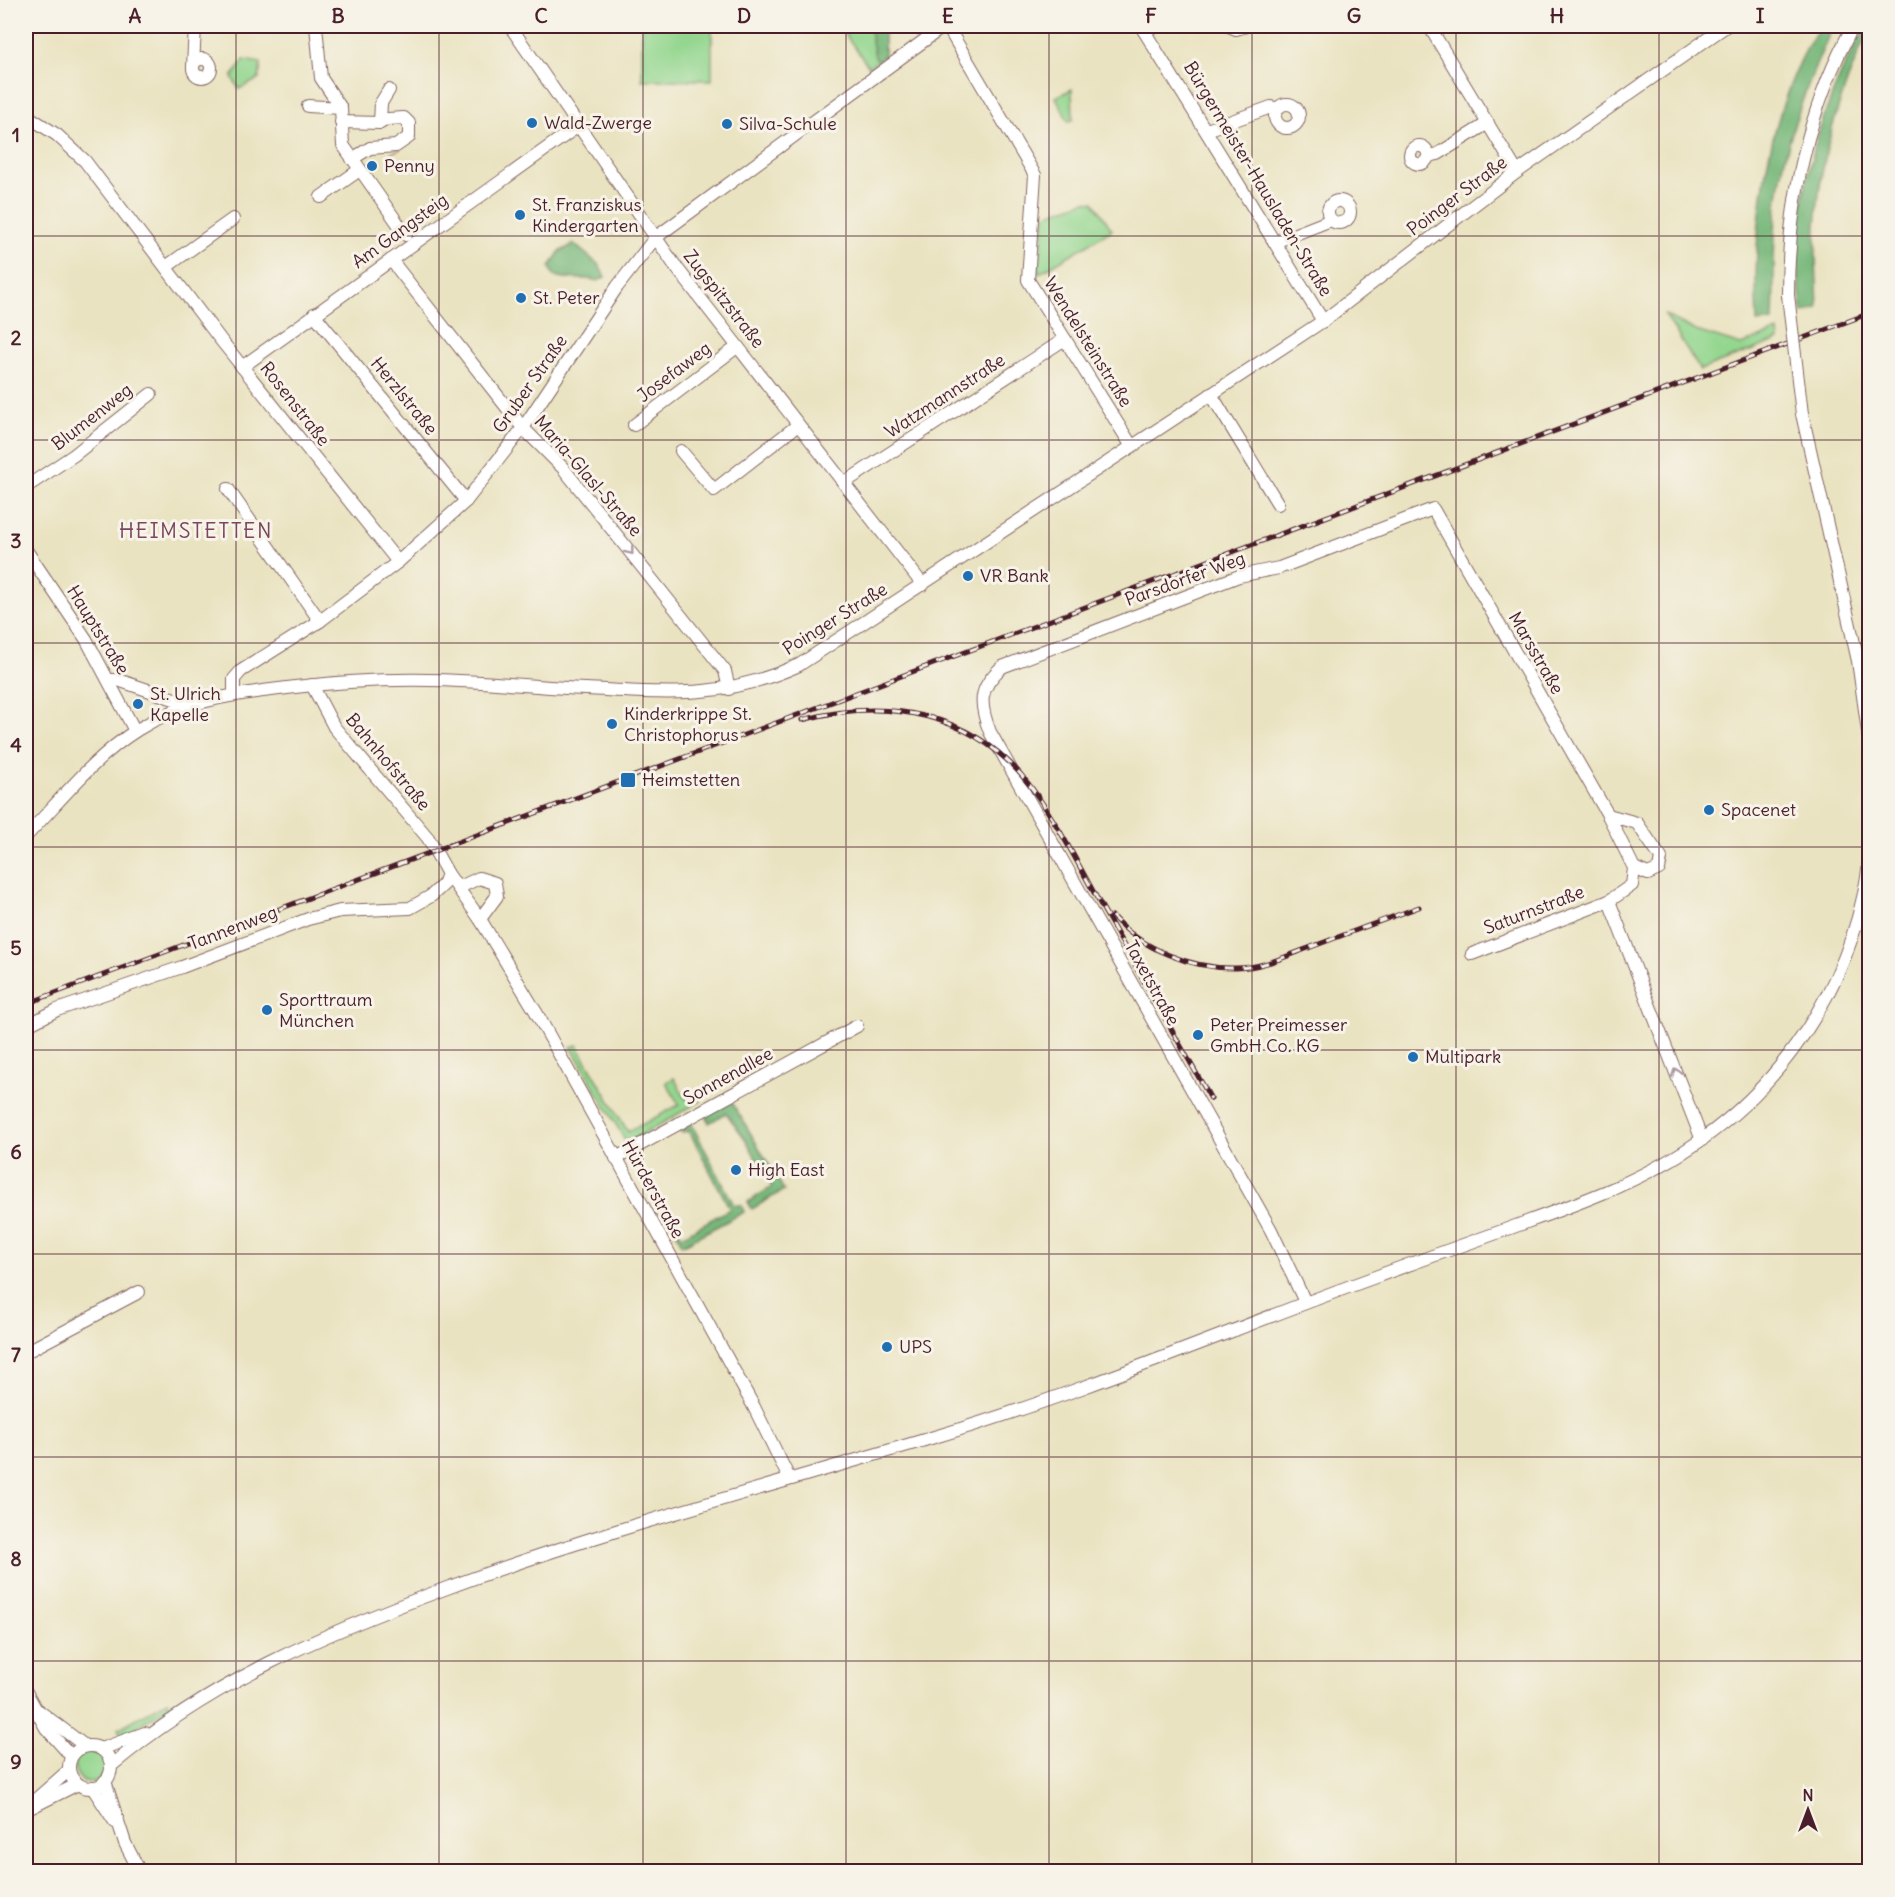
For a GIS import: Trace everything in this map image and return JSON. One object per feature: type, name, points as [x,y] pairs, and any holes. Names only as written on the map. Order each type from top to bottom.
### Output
[{"type":"street","points":[[193,67],[195,26]]},
{"type":"street","points":[[316,26],[321,78],[341,108],[343,145],[358,171],[406,236]]},
{"type":"street","name":"Zugspitzstraße","points":[[510,26],[655,238],[923,585]]},
{"type":"street","name":"Gruber Straße","points":[[234,695],[234,679],[240,671],[320,621],[398,562],[466,501],[523,428],[617,287],[655,238],[945,26]]},
{"type":"street","name":"Wendelsteinstraße","points":[[945,26],[1035,175],[1028,280],[1131,445]]},
{"type":"street","points":[[1230,26],[1236,29],[1246,26]]},
{"type":"street","points":[[1429,26],[1517,172]]},
{"type":"street","name":"Poinger Straße","points":[[312,685],[427,680],[665,693],[729,689],[771,677],[799,664],[923,585],[1131,445],[1323,321],[1517,172],[1726,26]]},
{"type":"street","points":[[1853,26],[1823,89],[1801,161],[1791,222],[1788,295],[1802,414],[1858,661],[1869,746]]},
{"type":"street","name":"Bürgermeister-Hausladen-Straße","points":[[1147,27],[1323,321]]},
{"type":"street","points":[[380,123],[381,103],[389,90]]},
{"type":"street","points":[[308,106],[341,108]]},
{"type":"street","points":[[1207,130],[1271,107],[1278,109]]},
{"type":"street","name":"Rosenstraße","points":[[26,115],[57,135],[85,161],[242,367],[398,562]]},
{"type":"street","points":[[341,122],[380,123],[388,118],[404,118],[409,123],[409,137],[389,151],[370,148],[352,159]]},
{"type":"street","points":[[1428,156],[1438,154],[1488,123]]},
{"type":"street","name":"Am Gangsteig","points":[[242,367],[578,126]]},
{"type":"street","points":[[321,197],[358,171]]},
{"type":"street","points":[[166,267],[233,219]]},
{"type":"street","points":[[1275,242],[1330,220]]},
{"type":"street","name":"Maria-Glasl-Straße","points":[[391,261],[523,428],[562,468],[662,591],[725,671],[729,689]]},
{"type":"street","name":"Herzlstraße","points":[[314,314],[466,501]]},
{"type":"street","name":"Watzmannstraße","points":[[844,483],[1065,339]]},
{"type":"street","name":"Josefaweg","points":[[634,425],[737,347]]},
{"type":"street","name":"Blumenweg","points":[[26,487],[74,455],[151,394]]},
{"type":"street","points":[[1211,394],[1278,504]]},
{"type":"street","points":[[681,452],[714,490],[798,424]]},
{"type":"street","points":[[228,489],[320,621]]},
{"type":"street","name":"Parsdorfer Weg","points":[[988,680],[1002,667],[1232,579],[1279,568],[1433,509]]},
{"type":"street","name":"Marsstraße","points":[[1433,509],[1608,815],[1634,868]]},
{"type":"street","name":"Hauptstraße","points":[[26,550],[86,639],[135,731]]},
{"type":"street","points":[[26,574],[37,567]]},
{"type":"street","points":[[109,680],[118,680],[189,704]]},
{"type":"street","name":"Taxetstraße","points":[[988,680],[982,696],[983,715],[990,732],[1271,1230],[1305,1302]]},
{"type":"street","points":[[26,836],[78,782],[135,731],[156,719],[189,704],[234,695],[312,685]]},
{"type":"street","name":"Bahnhofstraße","points":[[312,685],[334,727],[428,838],[448,874]]},
{"type":"street","points":[[1608,815],[1637,823],[1661,858],[1659,869],[1648,874],[1634,868],[1632,885],[1609,901],[1702,1140]]},
{"type":"street","points":[[140,1872],[120,1828],[105,1781],[111,1766],[152,1731],[279,1656],[392,1608],[588,1538],[1027,1408],[1305,1302],[1594,1197],[1636,1178],[1702,1140],[1761,1088],[1789,1055],[1818,1012],[1845,957],[1864,894],[1869,855]]},
{"type":"street","name":"Hürderstraße","points":[[448,874],[480,919],[536,1012],[754,1407],[789,1478]]},
{"type":"street","name":"Tannenweg","points":[[26,1026],[57,1010],[182,967],[308,919],[340,911],[410,908],[431,896],[444,884],[448,874]]},
{"type":"street","points":[[458,888],[479,878],[495,883],[497,896],[480,919]]},
{"type":"street","name":"Saturnstraße","points":[[1472,954],[1609,901]]},
{"type":"street","name":"Sonnenallee","points":[[616,1158],[858,1026]]},
{"type":"street","points":[[26,1352],[138,1292]]},
{"type":"street","points":[[26,1692],[46,1728],[71,1756]]},
{"type":"street","points":[[33,1706],[85,1746],[101,1749],[152,1731]]},
{"type":"street","points":[[26,1809],[69,1770],[71,1756],[85,1746]]},
{"type":"street","points":[[101,1749],[108,1756],[111,1766]]},
{"type":"street","points":[[69,1770],[78,1784]]},
{"type":"street","points":[[26,1809],[78,1784],[92,1787],[105,1781]]},
{"type":"street","points":[[92,1787],[120,1828]]},
{"type":"green space","points":[[642,26],[712,26],[712,80],[642,80]]},
{"type":"green space","points":[[839,26],[884,26],[884,56],[869,67]]},
{"type":"green space","points":[[869,26],[884,26],[884,56],[878,61],[875,57]]},
{"type":"green space","points":[[1820,26],[1833,26],[1796,119],[1785,158],[1778,196],[1773,321],[1757,323],[1757,247],[1766,169],[1787,94]]},
{"type":"green space","points":[[1866,26],[1869,26],[1869,30],[1849,77],[1833,125],[1822,174],[1816,225],[1818,308],[1803,313],[1799,277],[1799,240],[1810,165],[1834,91]]},
{"type":"green space","points":[[244,60],[261,63],[259,79],[239,89],[232,77]]},
{"type":"green space","points":[[1072,89],[1073,120],[1068,121],[1056,97]]},
{"type":"green space","points":[[1085,201],[1094,202],[1112,230],[1038,274],[1045,215]]},
{"type":"green space","points":[[574,244],[599,265],[605,277],[598,281],[553,275],[550,267],[559,252]]},
{"type":"green space","points":[[1665,315],[1696,331],[1741,345],[1778,331],[1779,340],[1700,370]]},
{"type":"green space","points":[[577,1045],[628,1132],[679,1105],[666,1082],[674,1078],[686,1099],[697,1094],[701,1101],[633,1140],[625,1140],[571,1047]]},
{"type":"green space","points":[[732,1102],[784,1190],[752,1209],[748,1202],[772,1187],[746,1140],[726,1113],[709,1123],[706,1115]]},
{"type":"green space","points":[[691,1123],[734,1205],[742,1205],[744,1212],[682,1245],[675,1230],[677,1229],[682,1236],[730,1209],[689,1131],[682,1133],[680,1130]]},
{"type":"green space","points":[[167,1701],[170,1706],[122,1736],[118,1729]]},
{"type":"green space","points":[[90,1752],[96,1753],[104,1761],[104,1773],[96,1781],[90,1782],[84,1781],[76,1773],[75,1767],[76,1761],[84,1753]]},
{"type":"railway","points":[[26,1004],[1870,313]]},
{"type":"railway","points":[[802,720],[834,713],[866,710],[897,711],[927,717],[956,727],[984,742],[1009,762],[1031,787],[1060,831],[1211,1099]]},
{"type":"railway","points":[[1112,916],[1138,938],[1168,955],[1202,965],[1236,968],[1274,961],[1419,907]]},
{"type":"place","name":"Wald-Zwerge","points":[[532,123]]},
{"type":"place","name":"Silva-Schule","points":[[727,124]]},
{"type":"place","name":"Penny","points":[[372,166]]},
{"type":"place","name":"St. Franziskus Kindergarten","points":[[520,215]]},
{"type":"place","name":"St. Peter","points":[[521,298]]},
{"type":"place","name":"VR Bank","points":[[968,576]]},
{"type":"place","name":"St. Ulrich Kapelle","points":[[138,704]]},
{"type":"place","name":"Kinderkrippe St. Christophorus","points":[[612,724]]},
{"type":"place","name":"Heimstetten","points":[[628,780]]},
{"type":"place","name":"Spacenet","points":[[1709,810]]},
{"type":"place","name":"Sporttraum München","points":[[267,1010]]},
{"type":"place","name":"Peter Preimesser GmbH Co. KG","points":[[1198,1035]]},
{"type":"place","name":"Multipark","points":[[1413,1057]]},
{"type":"place","name":"High East","points":[[736,1170]]},
{"type":"place","name":"UPS","points":[[887,1347]]},
{"type":"district","name":"HEIMSTETTEN","points":[[196,531]]}]
